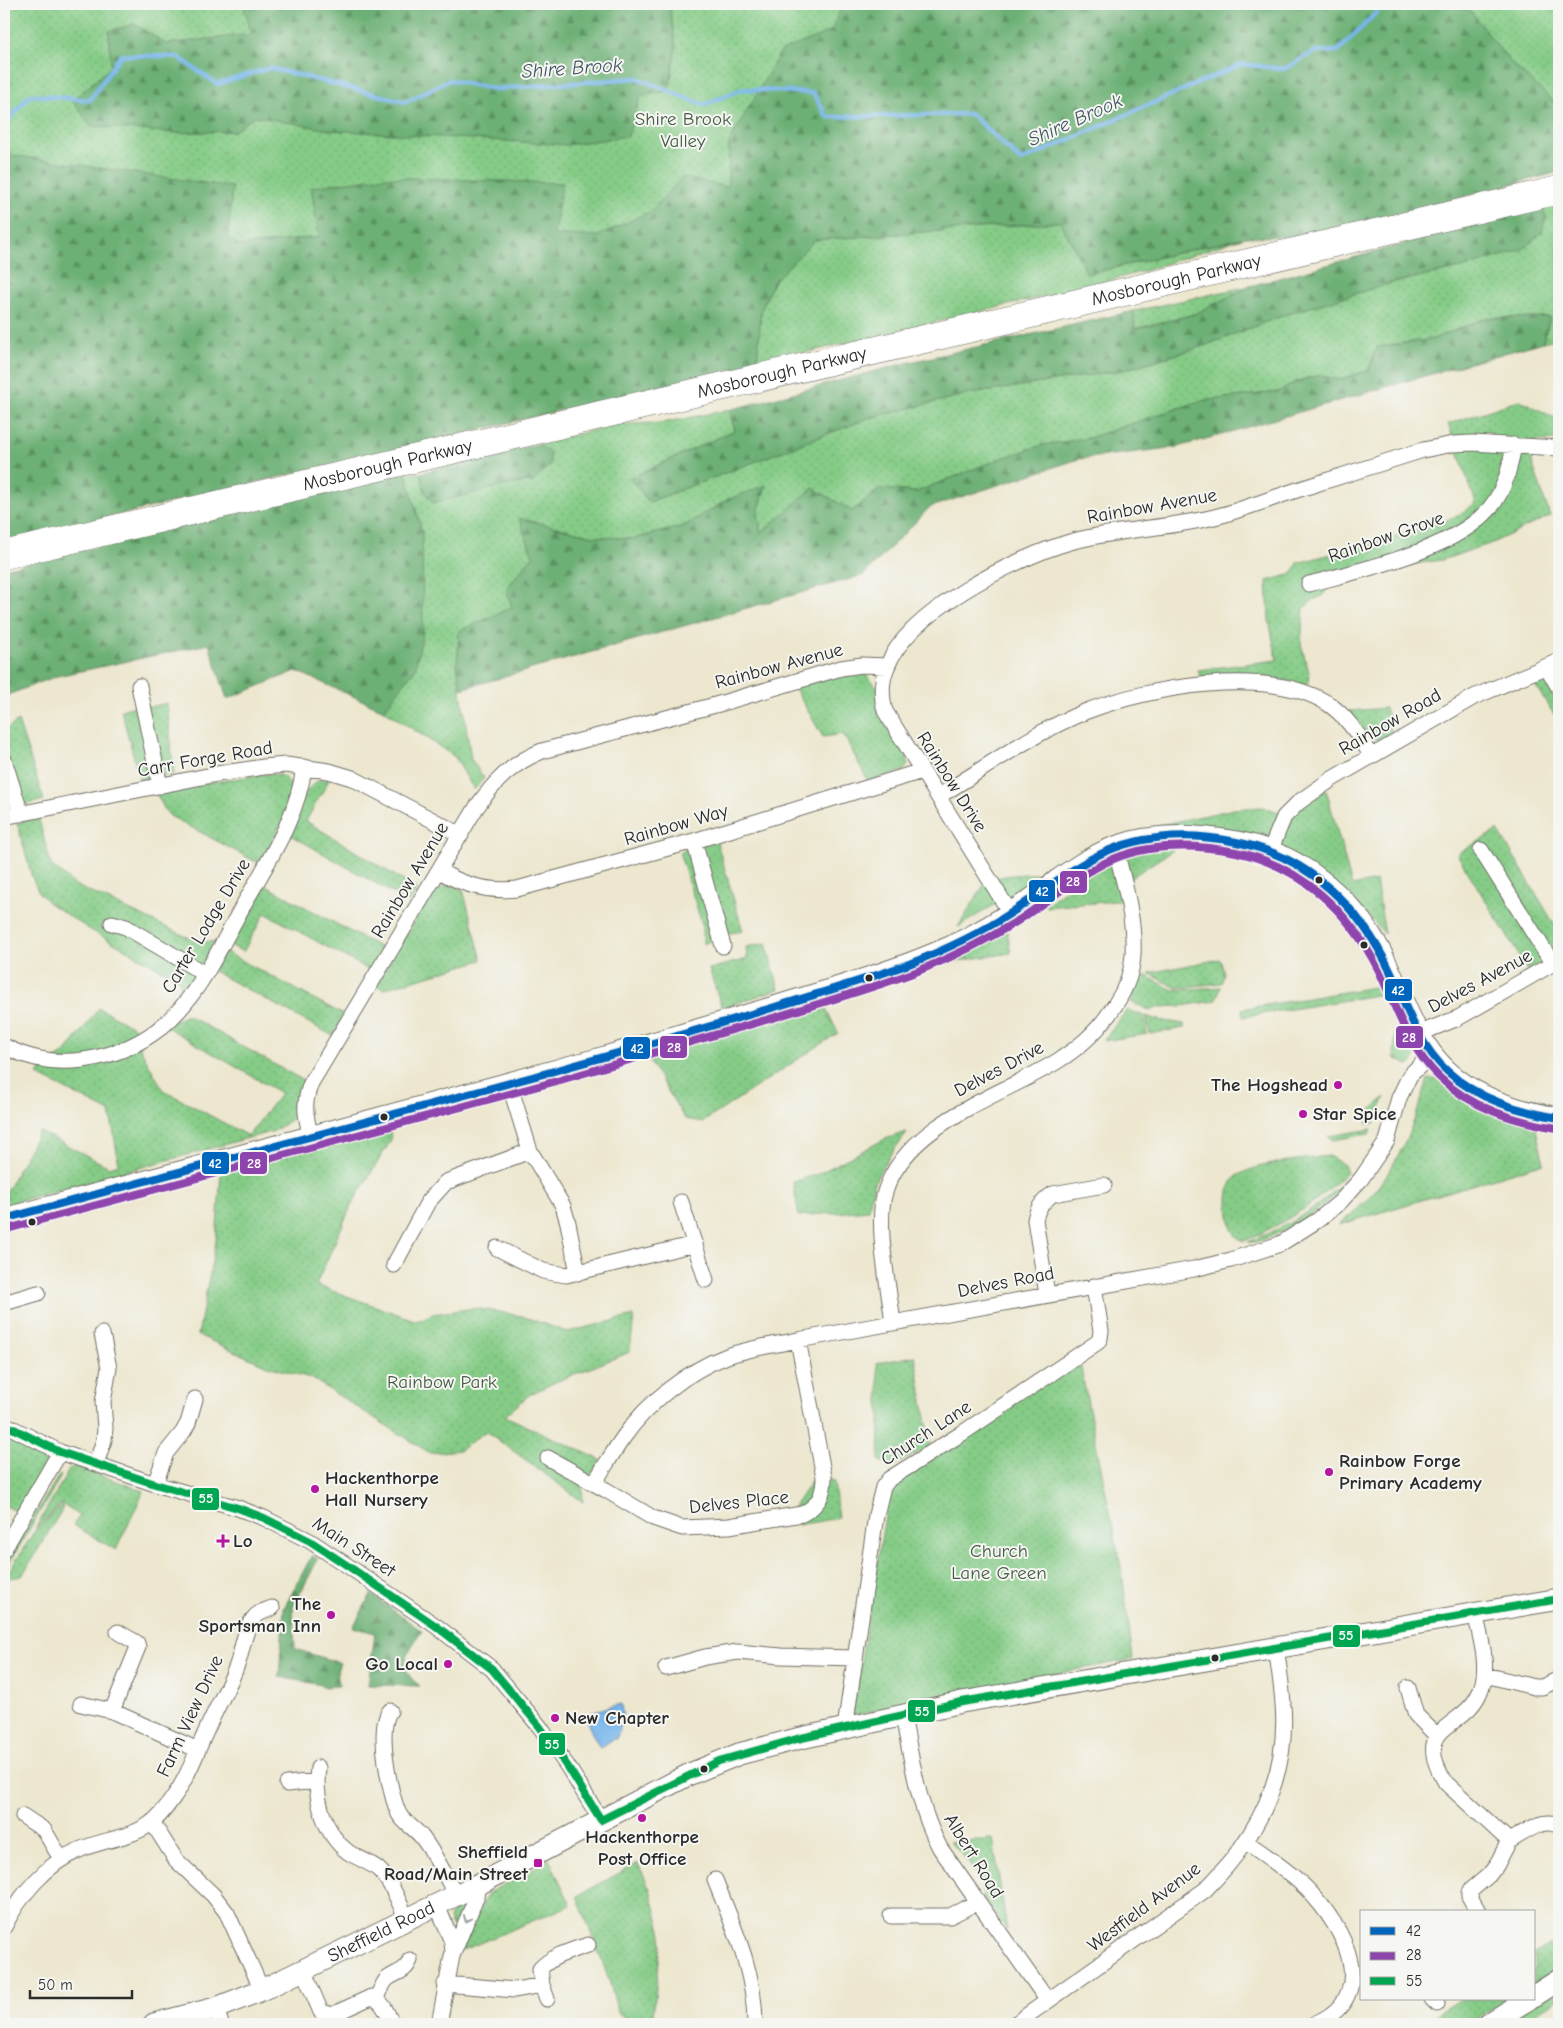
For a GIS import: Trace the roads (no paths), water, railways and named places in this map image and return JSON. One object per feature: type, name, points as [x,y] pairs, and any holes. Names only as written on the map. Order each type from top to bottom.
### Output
[{"type":"highway","name":"Mosborough Parkway","points":[[4,555],[1559,190]]},
{"type":"street","name":"Rainbow Avenue","points":[[311,1136],[305,1106],[311,1083],[488,790],[504,773],[528,757],[542,751],[710,706],[840,668],[862,665],[887,666],[901,642],[932,614],[992,573],[1042,551],[1094,536],[1181,524],[1222,515],[1423,450],[1452,444],[1472,443],[1559,448]]},
{"type":"street","name":"Rainbow Grove","points":[[1309,584],[1425,548],[1457,534],[1477,521],[1490,508],[1501,492],[1514,445]]},
{"type":"street","points":[[1553,664],[1559,688]]},
{"type":"street","name":"Rainbow Road","points":[[1270,851],[1284,817],[1299,802],[1332,779],[1474,697],[1553,664]]},
{"type":"street","name":"Rainbow Drive","points":[[887,666],[882,690],[884,711],[939,796],[1011,914]]},
{"type":"street","points":[[939,796],[1036,736],[1087,711],[1151,693],[1211,684],[1241,682],[1264,684],[1310,695],[1327,703],[1337,711],[1356,731],[1371,755]]},
{"type":"street","points":[[139,686],[160,786]]},
{"type":"street","points":[[4,760],[21,814]]},
{"type":"street","name":"Carr Forge Road","points":[[4,817],[264,767],[304,767],[330,771],[352,778],[461,835]]},
{"type":"street","name":"Carter Lodge Drive","points":[[4,1046],[27,1056],[48,1061],[69,1062],[91,1059],[132,1047],[164,1026],[192,995],[267,863],[293,810],[302,784],[304,767]]},
{"type":"street","name":"Rainbow Way","points":[[440,871],[473,887],[488,890],[517,889],[694,841],[922,771]]},
{"type":"street","points":[[4,1219],[671,1038],[890,970],[953,945],[1011,914],[1080,865],[1115,847],[1130,842],[1160,838],[1194,837],[1238,842],[1270,851],[1293,861],[1314,875],[1354,911],[1370,933],[1387,963],[1418,1034],[1448,1072],[1465,1086],[1486,1098],[1521,1110],[1559,1118]]},
{"type":"street","points":[[694,841],[723,946]]},
{"type":"street","name":"Delves Drive","points":[[893,1323],[882,1234],[882,1207],[893,1173],[903,1158],[936,1128],[1057,1062],[1079,1046],[1097,1030],[1121,996],[1130,973],[1133,956],[1127,900],[1115,847]]},
{"type":"street","points":[[1481,850],[1556,962]]},
{"type":"street","points":[[112,923],[126,927],[205,974]]},
{"type":"street","name":"Delves Avenue","points":[[1418,1034],[1458,1018],[1556,962]]},
{"type":"street","name":"Delves Road","points":[[594,1483],[624,1436],[647,1410],[681,1381],[726,1357],[749,1350],[798,1340],[1047,1294],[1158,1276],[1231,1260],[1280,1244],[1318,1220],[1340,1202],[1361,1179],[1387,1141],[1399,1098],[1410,1075],[1432,1054]]},
{"type":"street","points":[[509,1083],[530,1152],[563,1206],[578,1274]]},
{"type":"street","points":[[394,1265],[428,1202],[446,1182],[530,1152]]},
{"type":"street","points":[[1047,1294],[1035,1220],[1036,1212],[1053,1194],[1104,1185]]},
{"type":"street","points":[[681,1202],[706,1280]]},
{"type":"street","points":[[497,1248],[543,1271],[566,1275],[578,1274],[695,1244]]},
{"type":"street","name":"Church Lane","points":[[845,1728],[854,1658],[882,1487],[889,1479],[961,1434],[1098,1342],[1100,1338],[1100,1324],[1094,1286]]},
{"type":"street","points":[[4,1303],[38,1293]]},
{"type":"street","points":[[96,1464],[104,1440],[105,1428],[102,1402],[109,1368],[102,1334]]},
{"type":"street","name":"Delves Place","points":[[594,1483],[653,1518],[682,1528],[738,1525],[789,1517],[811,1510],[824,1492],[824,1477],[798,1340]]},
{"type":"street","points":[[155,1484],[166,1453],[188,1423],[196,1399]]},
{"type":"street","name":"Main Street","points":[[4,1424],[60,1452],[155,1484],[238,1508],[293,1532],[390,1594],[479,1658],[505,1683],[568,1767],[601,1820]]},
{"type":"street","points":[[4,1549],[60,1452]]},
{"type":"street","points":[[548,1458],[594,1483]]},
{"type":"street","name":"Sheffield Road","points":[[154,2024],[219,2016],[262,1990],[477,1885],[690,1774],[763,1747],[962,1702],[1559,1598]]},
{"type":"street","name":"Farm View Drive","points":[[152,1822],[185,1780],[238,1664],[246,1633],[252,1620],[259,1613],[272,1608]]},
{"type":"street","points":[[1475,1613],[1484,1662],[1485,1675],[1481,1690],[1476,1701],[1465,1713],[1448,1724],[1438,1736],[1434,1749],[1435,1761],[1446,1783],[1509,1841]]},
{"type":"street","points":[[112,1711],[138,1647],[137,1643],[118,1632]]},
{"type":"street","name":"Westfield Avenue","points":[[1015,2024],[1205,1890],[1222,1873],[1246,1842],[1258,1824],[1269,1800],[1281,1762],[1284,1707],[1276,1648]]},
{"type":"street","points":[[666,1668],[706,1657],[738,1652],[781,1656],[854,1658]]},
{"type":"street","points":[[1485,1675],[1534,1687],[1542,1687],[1559,1678]]},
{"type":"street","points":[[1408,1688],[1416,1715],[1438,1736]]},
{"type":"street","points":[[82,1704],[112,1711],[198,1750]]},
{"type":"street","points":[[390,1711],[384,1724],[383,1736],[386,1763],[397,1809],[400,1816],[426,1843],[456,1895]]},
{"type":"street","name":"Albert Road","points":[[902,1716],[921,1803],[928,1826],[940,1848],[1048,2001]]},
{"type":"street","points":[[287,1784],[318,1774],[326,1824],[331,1834],[345,1850],[373,1866],[384,1876],[407,1919]]},
{"type":"street","points":[[22,1816],[44,1830],[61,1859]]},
{"type":"street","points":[[4,1927],[20,1902],[46,1871],[61,1859],[98,1843],[142,1829],[152,1822],[176,1860],[213,1895],[227,1913],[262,1990]]},
{"type":"street","points":[[1477,1910],[1469,1896],[1469,1892],[1489,1875],[1509,1841],[1540,1824],[1549,1822],[1559,1826]]},
{"type":"street","points":[[1246,1842],[1292,1876],[1322,1905],[1342,1939],[1349,1956],[1357,1984],[1331,2016],[1314,2024]]},
{"type":"street","points":[[715,1880],[749,1971],[755,2004],[755,2024]]},
{"type":"street","points":[[439,2024],[445,1984],[454,1952],[476,1898],[477,1885]]},
{"type":"street","points":[[891,1916],[950,1916],[978,1902]]},
{"type":"street","points":[[437,1905],[452,1942],[454,1952]]},
{"type":"street","points":[[445,1984],[544,1992],[540,1968],[556,1956],[588,1945]]},
{"type":"street","points":[[377,1998],[387,1980],[403,1971],[408,1966],[410,1960]]},
{"type":"street","points":[[303,1970],[321,2012],[332,2015],[371,1997],[377,1998],[392,2024]]},
{"type":"street","points":[[1536,1995],[1559,1980]]},
{"type":"street","points":[[1488,2024],[1527,2000]]},
{"type":"water","points":[[621,1704],[623,1720],[616,1739],[600,1748],[589,1727],[588,1716],[598,1710]]},
{"type":"waterway","name":"Shire Brook","points":[[4,125],[30,95],[90,100],[121,55],[178,57],[217,84],[270,68],[406,102],[449,80],[495,89],[637,78],[704,105],[742,89],[813,93],[827,117],[971,114],[1021,161],[1242,64],[1284,69],[1314,52],[1338,51],[1385,4]]},
{"type":"waterway","name":"Shire Brook","points":[[1401,4],[1412,6],[1415,4]]},
{"type":"place","name":"The Hogshead","points":[[1338,1085]]},
{"type":"place","name":"Star Spice","points":[[1303,1114]]},
{"type":"place","name":"Rainbow Forge Primary Academy","points":[[1329,1472]]},
{"type":"place","name":"Hackenthorpe Hall Nursery","points":[[315,1489]]},
{"type":"place","name":"Lo","points":[[223,1541]]},
{"type":"place","name":"The Sportsman Inn","points":[[331,1615]]},
{"type":"place","name":"Go Local","points":[[448,1664]]},
{"type":"place","name":"New Chapter","points":[[555,1718]]},
{"type":"place","name":"Hackenthorpe Post Office","points":[[642,1818]]},
{"type":"place","name":"Sheffield Road/Main Street","points":[[538,1863]]},
{"type":"park label","name":"Shire Brook Valley","points":[[683,130]]},
{"type":"park label","name":"Rainbow Park","points":[[442,1382]]},
{"type":"park label","name":"Church Lane Green","points":[[999,1562]]}]
